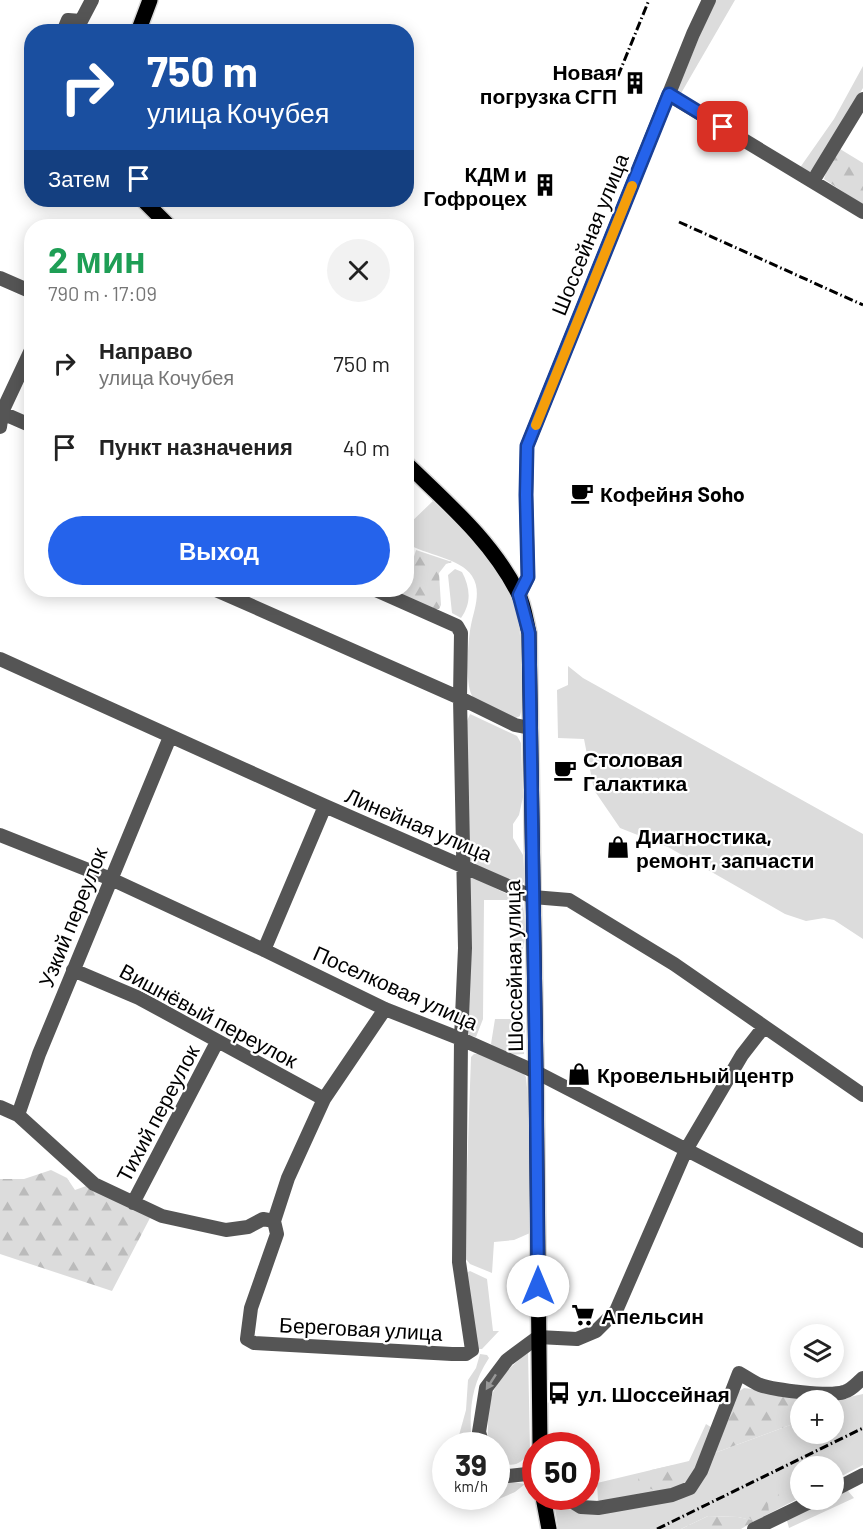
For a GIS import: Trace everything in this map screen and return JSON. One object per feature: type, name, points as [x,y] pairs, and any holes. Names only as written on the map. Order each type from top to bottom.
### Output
[{"type":"main road","points":[[141,24],[150,0]]},
{"type":"main road","points":[[150,207],[162,219]]},
{"type":"main road","name":"Шоссейная улица","points":[[414,471],[468,524],[499,560],[519,595],[529,633],[540,1432]]},
{"type":"main road","points":[[545,1510],[549,1529]]},
{"type":"street","points":[[66,24],[68,20],[81,21],[92,0]]},
{"type":"street","name":"Шоссейная улица","points":[[519,595],[528,577],[527,446],[709,0]]},
{"type":"street","points":[[669,94],[863,212]]},
{"type":"street","points":[[813,180],[863,99]]},
{"type":"street","points":[[0,278],[24,288]]},
{"type":"street","points":[[0,427],[1,412],[24,365]]},
{"type":"street","points":[[1,412],[24,422]]},
{"type":"street","points":[[232,597],[514,724],[530,728]]},
{"type":"street","points":[[392,597],[457,626],[461,633],[460,698],[465,866],[465,948],[461,1039]]},
{"type":"street","name":"Линейная улица","points":[[0,659],[533,897],[569,900],[674,964],[763,1028],[863,1095]]},
{"type":"street","name":"Узкий переулок","points":[[18,1115],[39,1054],[170,736]]},
{"type":"street","points":[[264,950],[325,806]]},
{"type":"street","name":"Поселковая улица","points":[[0,835],[111,879],[264,950],[385,1010],[461,1039],[536,1072],[863,1241]]},
{"type":"street","name":"Вишнёвый переулок","points":[[73,970],[140,998],[324,1100]]},
{"type":"street","points":[[0,1107],[18,1115],[94,1184],[162,1216],[226,1230],[248,1227],[263,1219],[274,1221],[288,1178],[324,1100],[385,1010]]},
{"type":"street","points":[[479,1432],[486,1388],[507,1360],[538,1337],[577,1339],[596,1331],[616,1311],[686,1150],[742,1055],[763,1028]]},
{"type":"street","name":"Береговая улица","points":[[274,1221],[277,1233],[251,1308],[247,1339],[254,1343],[442,1354],[466,1354],[472,1350],[459,1262],[461,1039]]},
{"type":"street","name":"Тихий переулок","points":[[133,1203],[217,1042]]},
{"type":"street","points":[[600,1508],[672,1495],[690,1488],[701,1471],[739,1373],[759,1385],[818,1393],[843,1393],[863,1378]]},
{"type":"street","points":[[844,1485],[863,1475]]},
{"type":"street","points":[[754,1529],[793,1510]]},
{"type":"green space","points":[[715,0],[735,0],[680,95],[676,92]]},
{"type":"green space","points":[[863,66],[863,88],[814,170],[809,172],[799,169],[834,119]]},
{"type":"green space","points":[[840,149],[863,163],[863,205],[824,179],[828,166]]},
{"type":"green space","points":[[433,501],[485,553],[500,572],[508,587],[518,621],[521,656],[522,708],[520,716],[516,718],[483,704],[471,693],[468,652],[477,594],[475,582],[467,570],[460,565],[414,547],[414,519]]},
{"type":"green space","points":[[416,550],[452,562],[446,564],[439,573],[441,605],[439,609],[432,609],[406,597],[414,597]]},
{"type":"green space","points":[[455,569],[462,572],[468,589],[467,607],[461,618],[452,613],[448,575]]},
{"type":"green space","points":[[568,666],[583,678],[863,834],[863,939],[834,920],[824,918],[806,921],[785,914],[668,847],[620,828],[594,790],[584,739],[558,738],[557,690],[568,685]]},
{"type":"green space","points":[[470,714],[517,736],[521,743],[523,797],[519,815],[513,824],[513,838],[523,855],[525,881],[521,885],[472,865],[467,860],[467,721]]},
{"type":"green space","points":[[469,875],[517,899],[523,905],[525,924],[524,944],[520,955],[512,937],[512,900],[484,900],[483,1019],[476,1037],[469,1035],[467,1024]]},
{"type":"green space","points":[[495,1019],[520,1019],[525,1023],[524,1054],[507,1055],[491,1044]]},
{"type":"green space","points":[[474,1054],[522,1072],[526,1077],[528,1099],[530,1233],[514,1240],[494,1242],[492,1273],[470,1264],[464,1257],[471,1057]]},
{"type":"green space","points":[[51,1170],[67,1178],[75,1190],[89,1185],[150,1218],[112,1291],[0,1254],[0,1179],[24,1179]]},
{"type":"green space","points":[[470,1271],[487,1279],[493,1331],[499,1331],[482,1349],[476,1349],[466,1273]]},
{"type":"green space","points":[[528,1352],[530,1432],[522,1432],[522,1460],[511,1465],[510,1432],[488,1432],[488,1423],[494,1390],[511,1368]]},
{"type":"green space","points":[[480,1354],[487,1355],[489,1358],[474,1390],[471,1432],[460,1432],[466,1410],[468,1380],[476,1368]]},
{"type":"green space","points":[[744,1388],[790,1394],[790,1425],[712,1454],[735,1394]]},
{"type":"green space","points":[[863,1394],[863,1465],[844,1475],[844,1456],[790,1456],[790,1503],[755,1521],[738,1517],[708,1516],[681,1529],[558,1529],[555,1510],[575,1510],[580,1514],[590,1514],[666,1499],[712,1454],[790,1425],[790,1444],[844,1444],[845,1398]]},
{"type":"green space","points":[[706,1424],[714,1429],[691,1482],[684,1488],[600,1502],[600,1482],[689,1461]]},
{"type":"green space","points":[[674,1465],[689,1471],[691,1475],[687,1483],[661,1491],[651,1489],[638,1481],[639,1477],[645,1477],[651,1470]]},
{"type":"green space","points":[[510,1482],[522,1484],[522,1486],[510,1494]]},
{"type":"green space","points":[[844,1490],[848,1491],[854,1498],[844,1503]]},
{"type":"green space","points":[[778,1493],[780,1498],[768,1504],[769,1512],[741,1529],[681,1529],[708,1516],[752,1520],[742,1511],[754,1500],[766,1500]]},
{"type":"green space","points":[[800,1510],[828,1510],[789,1528],[786,1517]]},
{"type":"railway","points":[[618,76],[649,0]]},
{"type":"railway","points":[[679,222],[863,305]]},
{"type":"railway","points":[[657,1529],[863,1428]]},
{"type":"slow traffic","points":[[536,425],[632,186]]},
{"type":"place","name":"Новая погрузка СГП","points":[[635,83]]},
{"type":"place","name":"КДМ и Гофроцех","points":[[545,185]]},
{"type":"place","name":"Кофейня Soho","points":[[582,493]]},
{"type":"place","name":"Столовая Галактика","points":[[565,770]]},
{"type":"place","name":"Диагностика, ремонт, запчасти","points":[[618,847]]},
{"type":"place","name":"Кровельный центр","points":[[579,1074]]},
{"type":"place","name":"Апельсин","points":[[583,1315]]},
{"type":"place","name":"ул. Шоссейная","points":[[559,1393]]},
{"type":"route","points":[[538,1286],[529,633],[519,595],[528,577],[527,446],[669,94],[723,127]]}]
